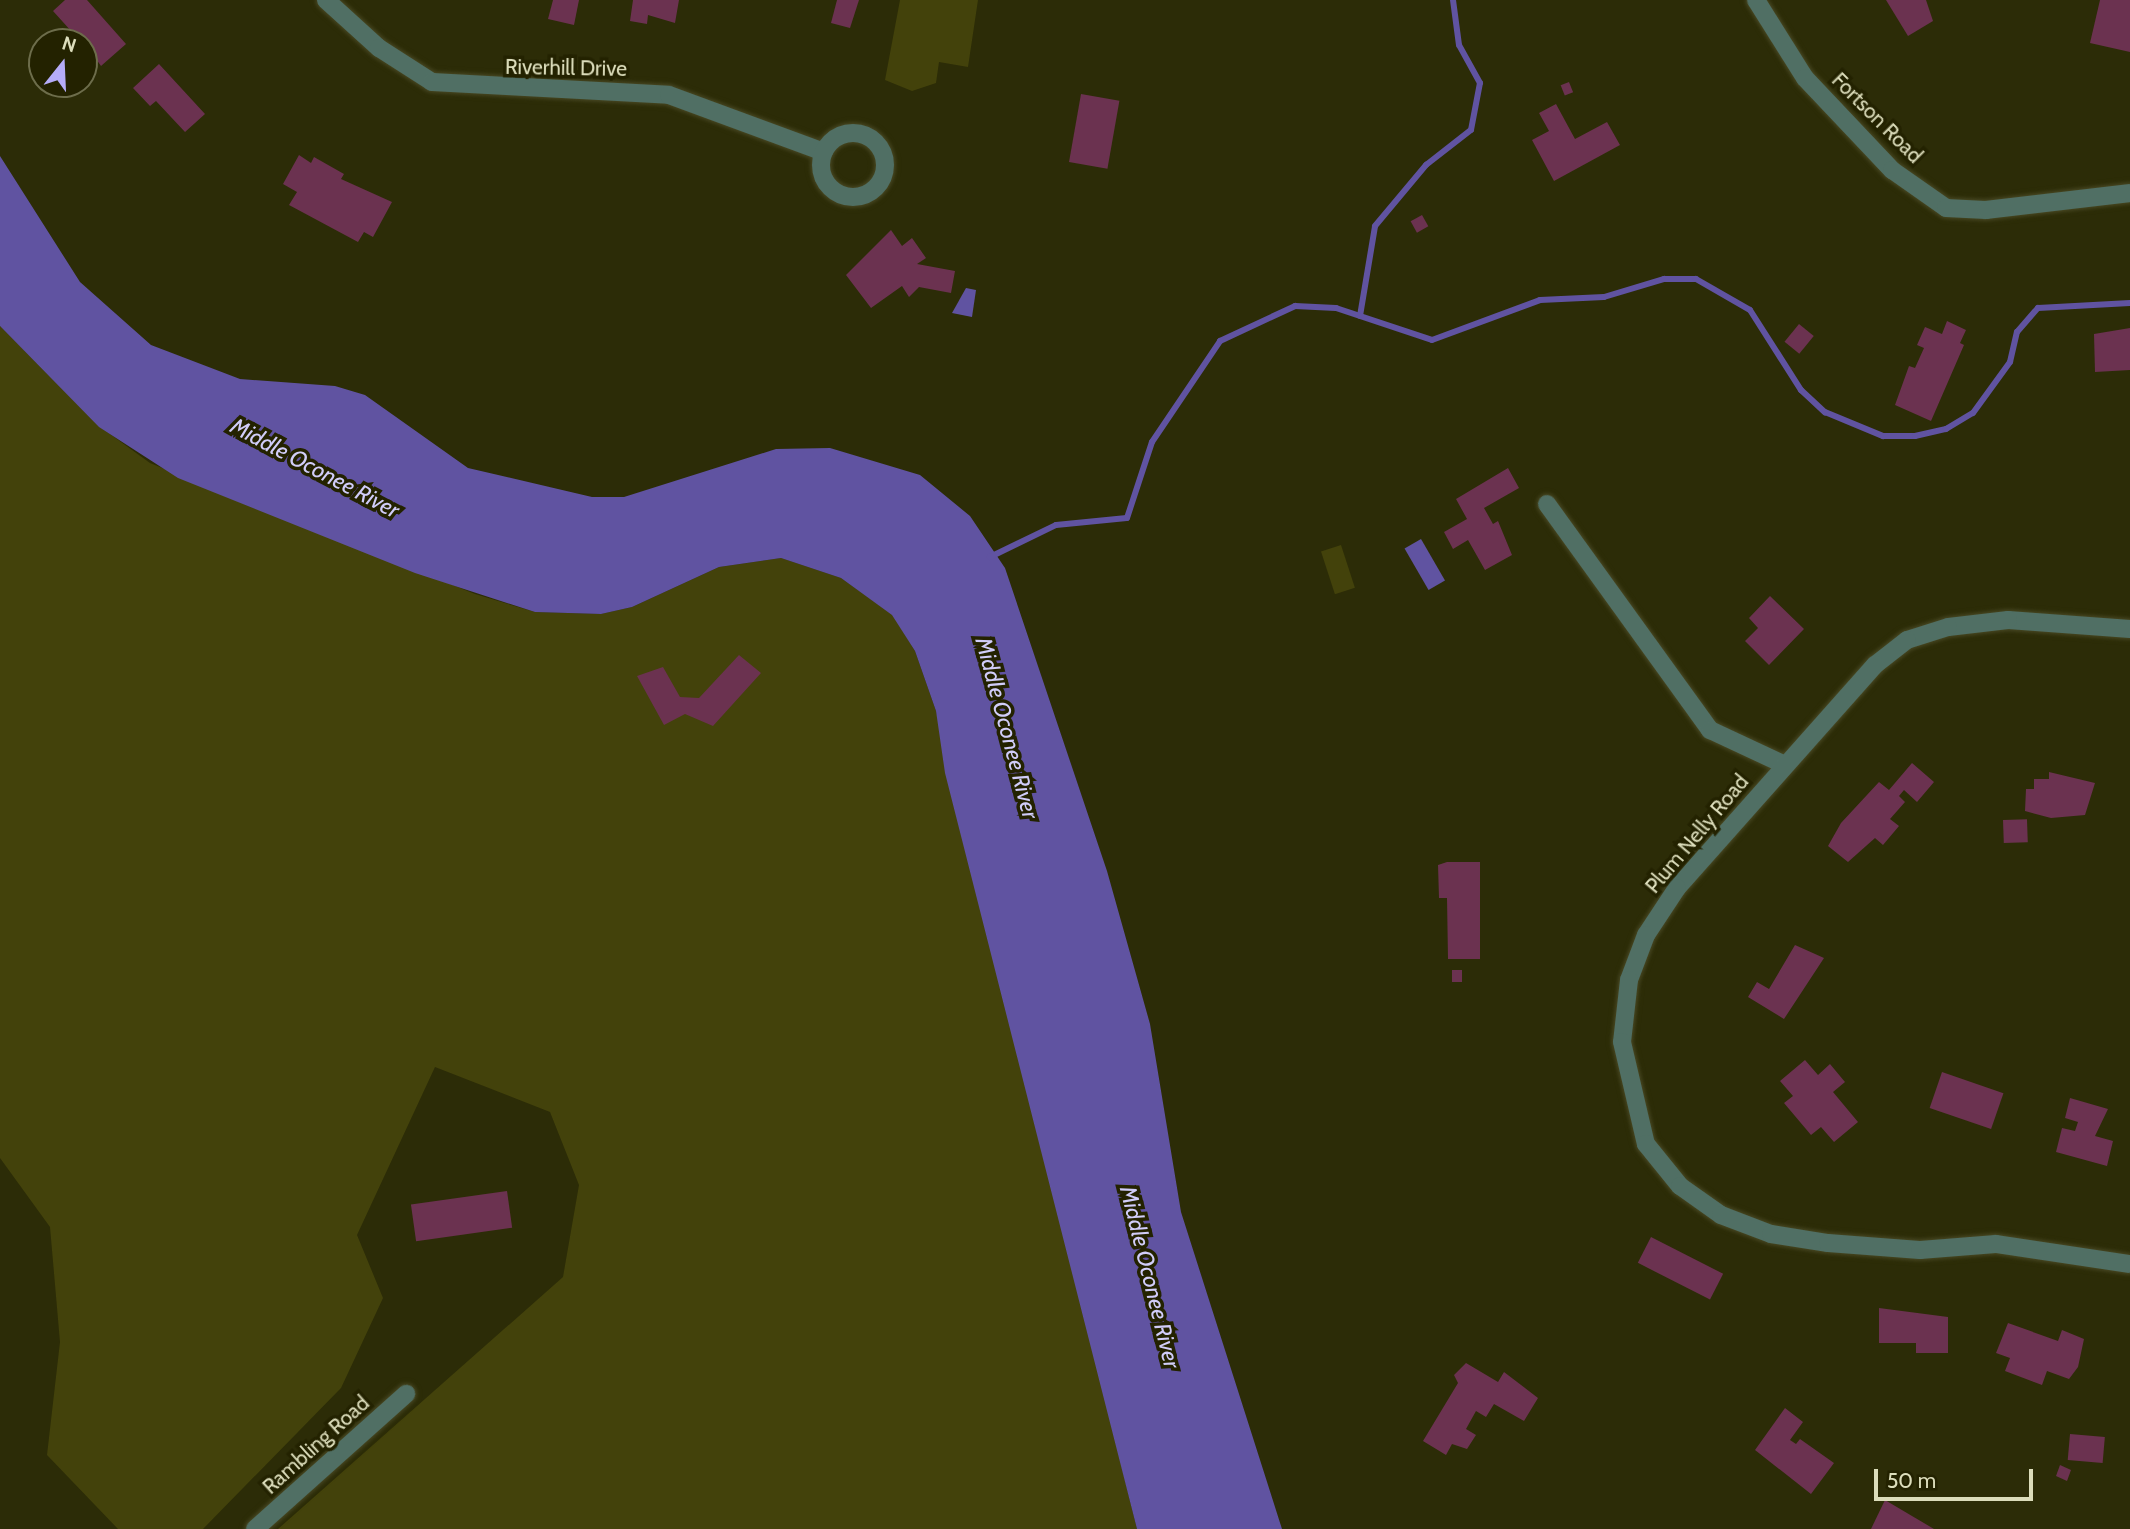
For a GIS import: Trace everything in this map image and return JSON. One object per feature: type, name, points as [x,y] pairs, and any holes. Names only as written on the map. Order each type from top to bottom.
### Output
[{"type":"street","name":"Riverhill Drive","points":[[326,0],[379,48],[432,82],[669,95],[824,152]]},
{"type":"street","name":"Fortson Road","points":[[1756,0],[1805,78],[1892,170],[1946,208],[1986,211],[2130,193]]},
{"type":"street","points":[[1547,504],[1710,730],[1785,765]]},
{"type":"street","name":"Plum Nelly Road","points":[[2130,629],[2008,620],[1907,640],[1875,665],[1677,888],[1646,935],[1629,980],[1622,1042],[1646,1144],[1680,1186],[1721,1215],[1771,1234],[1920,1250],[1996,1244],[2057,1248],[2130,1264]]},
{"type":"street","name":"Rambling Road","points":[[255,1529],[406,1394]]},
{"type":"shaded area","points":[[900,0],[978,0],[968,67],[939,62],[936,83],[912,91],[885,80]]},
{"type":"shaded area","points":[[0,326],[99,426],[150,463],[475,594],[535,612],[601,614],[632,607],[719,567],[781,558],[841,578],[893,615],[915,651],[936,711],[1137,1529],[278,1529],[563,1277],[579,1185],[550,1112],[435,1067],[357,1235],[383,1298],[341,1388],[203,1529],[118,1529],[47,1455],[60,1342],[50,1227],[0,1158]]},
{"type":"shaded area","points":[[1341,545],[1355,588],[1335,594],[1321,551]]},
{"type":"water","name":"Middle Oconee River","points":[[0,156],[80,282],[151,345],[240,379],[335,386],[365,395],[468,468],[592,497],[624,497],[776,449],[830,448],[920,475],[970,516],[1005,568],[1107,871],[1150,1024],[1181,1212],[1282,1529],[1137,1529],[945,773],[936,711],[915,651],[892,615],[841,578],[781,558],[719,567],[632,607],[601,614],[535,612],[415,573],[178,478],[99,427],[0,326]]},
{"type":"water","points":[[966,288],[976,290],[972,317],[952,313]]},
{"type":"water","points":[[1421,539],[1445,581],[1429,590],[1405,548]]},
{"type":"building","points":[[65,0],[87,0],[126,44],[101,66],[98,62],[98,28],[68,28],[53,11]]},
{"type":"building","points":[[553,0],[579,0],[574,25],[548,19]]},
{"type":"building","points":[[633,0],[679,0],[675,23],[648,15],[647,24],[630,21]]},
{"type":"building","points":[[837,0],[859,0],[850,28],[831,23]]},
{"type":"building","points":[[1886,0],[1926,0],[1933,21],[1908,36]]},
{"type":"building","points":[[2100,0],[2130,0],[2130,52],[2090,43]]},
{"type":"building","points":[[159,64],[205,114],[185,132],[156,101],[150,106],[133,88]]},
{"type":"building","points":[[1569,82],[1573,92],[1565,96],[1561,85]]},
{"type":"building","points":[[1081,94],[1119,101],[1107,169],[1069,162]]},
{"type":"building","points":[[1556,104],[1575,139],[1607,122],[1620,145],[1554,181],[1532,140],[1549,131],[1539,113]]},
{"type":"building","points":[[299,155],[311,163],[314,157],[344,174],[341,179],[392,202],[373,237],[364,232],[358,242],[289,205],[297,192],[283,184]]},
{"type":"building","points":[[1422,215],[1428,226],[1417,233],[1411,221]]},
{"type":"building","points":[[891,230],[902,246],[912,238],[926,258],[917,264],[955,271],[951,293],[919,287],[909,297],[902,286],[871,308],[846,275]]},
{"type":"building","points":[[1947,321],[1966,330],[1960,343],[1964,345],[1931,421],[1895,405],[1909,366],[1915,368],[1924,348],[1917,345],[1925,327],[1942,334]]},
{"type":"building","points":[[1799,324],[1814,336],[1799,354],[1785,342]]},
{"type":"building","points":[[2130,328],[2130,370],[2095,372],[2094,334]]},
{"type":"building","points":[[1508,468],[1519,488],[1484,508],[1493,524],[1498,521],[1512,555],[1485,570],[1468,540],[1453,549],[1444,532],[1467,519],[1456,499]]},
{"type":"building","points":[[1770,596],[1804,629],[1769,665],[1745,641],[1758,628],[1749,618]]},
{"type":"building","points":[[739,655],[761,673],[713,726],[685,714],[664,725],[637,676],[663,667],[680,697],[699,698]]},
{"type":"building","points":[[1912,763],[1934,782],[1917,802],[1904,790],[1899,796],[1905,802],[1890,819],[1899,826],[1883,845],[1875,838],[1848,862],[1828,846],[1841,823],[1879,782],[1889,790]]},
{"type":"building","points":[[2049,772],[2095,783],[2085,815],[2051,818],[2025,811],[2026,789],[2034,789],[2034,779],[2049,779]]},
{"type":"building","points":[[2027,819],[2028,842],[2004,843],[2003,820]]},
{"type":"building","points":[[1447,862],[1480,862],[1480,959],[1448,959],[1447,898],[1439,898],[1438,865]]},
{"type":"building","points":[[1795,945],[1824,958],[1784,1019],[1748,997],[1757,982],[1769,989]]},
{"type":"building","points":[[1452,970],[1462,970],[1462,982],[1452,982]]},
{"type":"building","points":[[1805,1060],[1818,1075],[1830,1064],[1845,1082],[1833,1092],[1858,1122],[1834,1142],[1821,1127],[1811,1135],[1784,1103],[1793,1096],[1780,1081]]},
{"type":"building","points":[[1942,1072],[2003,1093],[1991,1129],[1930,1108]]},
{"type":"building","points":[[2070,1098],[2108,1109],[2095,1136],[2113,1141],[2107,1166],[2056,1152],[2062,1128],[2075,1131],[2078,1122],[2065,1118]]},
{"type":"building","points":[[507,1191],[512,1228],[416,1241],[411,1204]]},
{"type":"building","points":[[1651,1237],[1723,1274],[1710,1300],[1638,1263]]},
{"type":"building","points":[[1879,1308],[1948,1317],[1948,1353],[1916,1353],[1916,1343],[1879,1343]]},
{"type":"building","points":[[2008,1323],[2058,1341],[2062,1330],[2084,1339],[2078,1367],[2069,1379],[2047,1371],[2042,1385],[2005,1371],[2010,1358],[1996,1353]]},
{"type":"building","points":[[1466,1363],[1498,1382],[1504,1372],[1538,1398],[1524,1421],[1494,1404],[1486,1417],[1476,1411],[1466,1429],[1476,1435],[1467,1449],[1452,1444],[1446,1455],[1423,1441],[1458,1383],[1454,1375]]},
{"type":"building","points":[[1785,1408],[1803,1422],[1790,1440],[1796,1444],[1800,1439],[1834,1463],[1811,1494],[1755,1450]]},
{"type":"building","points":[[2070,1434],[2105,1437],[2103,1463],[2068,1460]]},
{"type":"building","points":[[2060,1465],[2071,1470],[2067,1481],[2056,1476]]},
{"type":"building","points":[[1885,1500],[1934,1529],[1871,1529]]},
{"type":"waterway","points":[[1360,316],[1375,226],[1426,165],[1471,130],[1480,83],[1459,45],[1453,0]]},
{"type":"waterway","points":[[990,557],[1056,525],[1127,518],[1152,442],[1220,341],[1295,306],[1336,308],[1432,340],[1540,300],[1604,297],[1664,279],[1696,279],[1750,310],[1801,390],[1825,412],[1883,436],[1915,436],[1946,429],[1973,413],[2010,362],[2017,332],[2038,308],[2130,303]]}]
